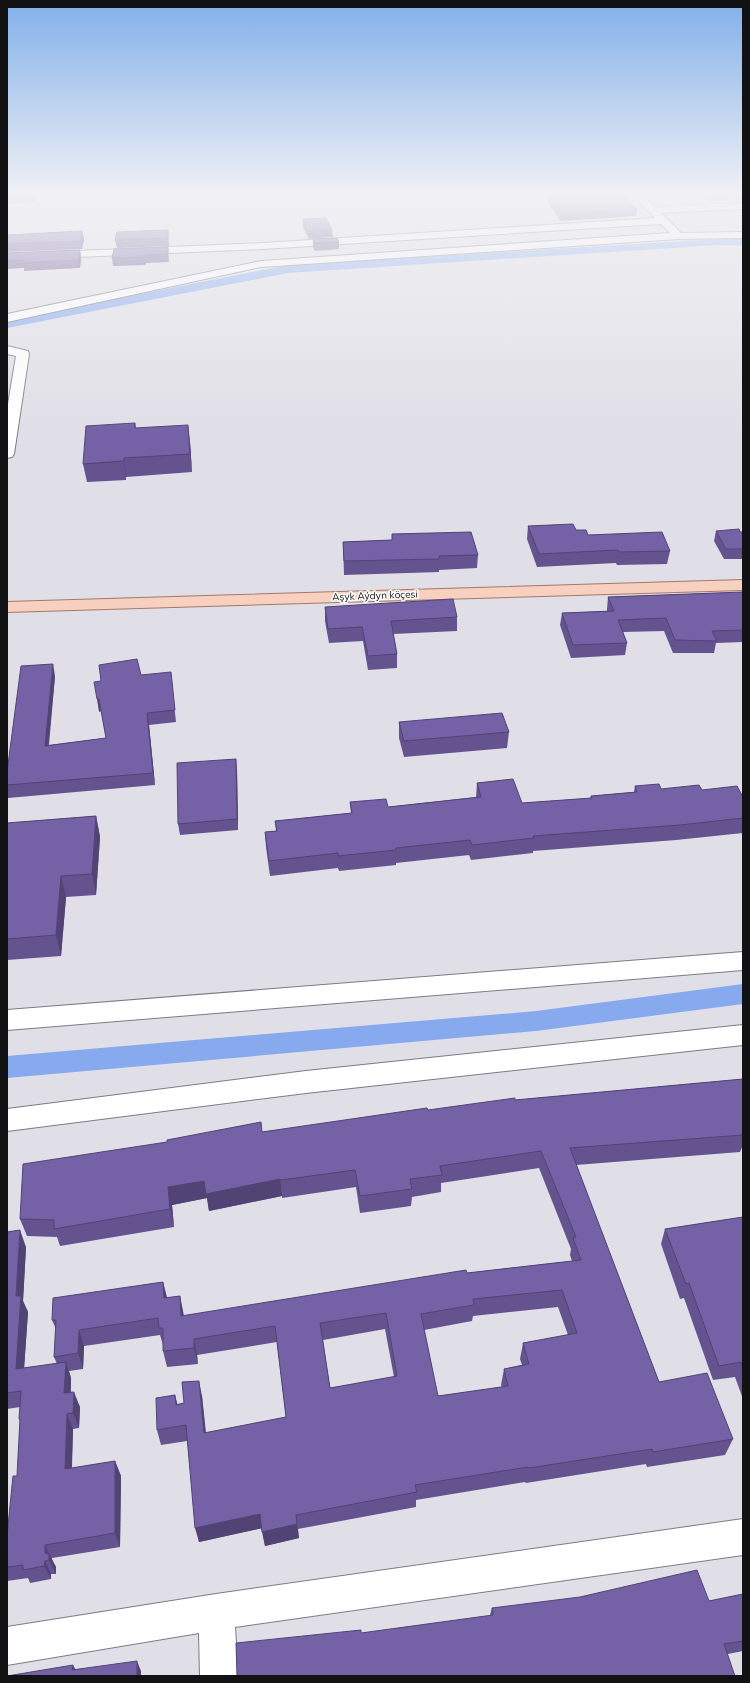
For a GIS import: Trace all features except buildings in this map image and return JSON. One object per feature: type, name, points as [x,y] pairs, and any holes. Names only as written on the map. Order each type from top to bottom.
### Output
[{"type":"main road","name":"Aşyk Aýdyn köçesi","points":[[7,607],[743,584]]},
{"type":"street","points":[[7,318],[207,276]]},
{"type":"street","points":[[7,350],[23,354],[7,454]]},
{"type":"street","points":[[7,1020],[433,987],[743,960]]},
{"type":"street","points":[[7,1120],[306,1082],[743,1035]]},
{"type":"street","points":[[7,1646],[216,1612],[743,1537]]},
{"type":"street","points":[[216,1612],[219,1676]]},
{"type":"waterway","points":[[7,324],[255,276]]},
{"type":"waterway","points":[[7,1067],[536,1021],[743,994]]}]
